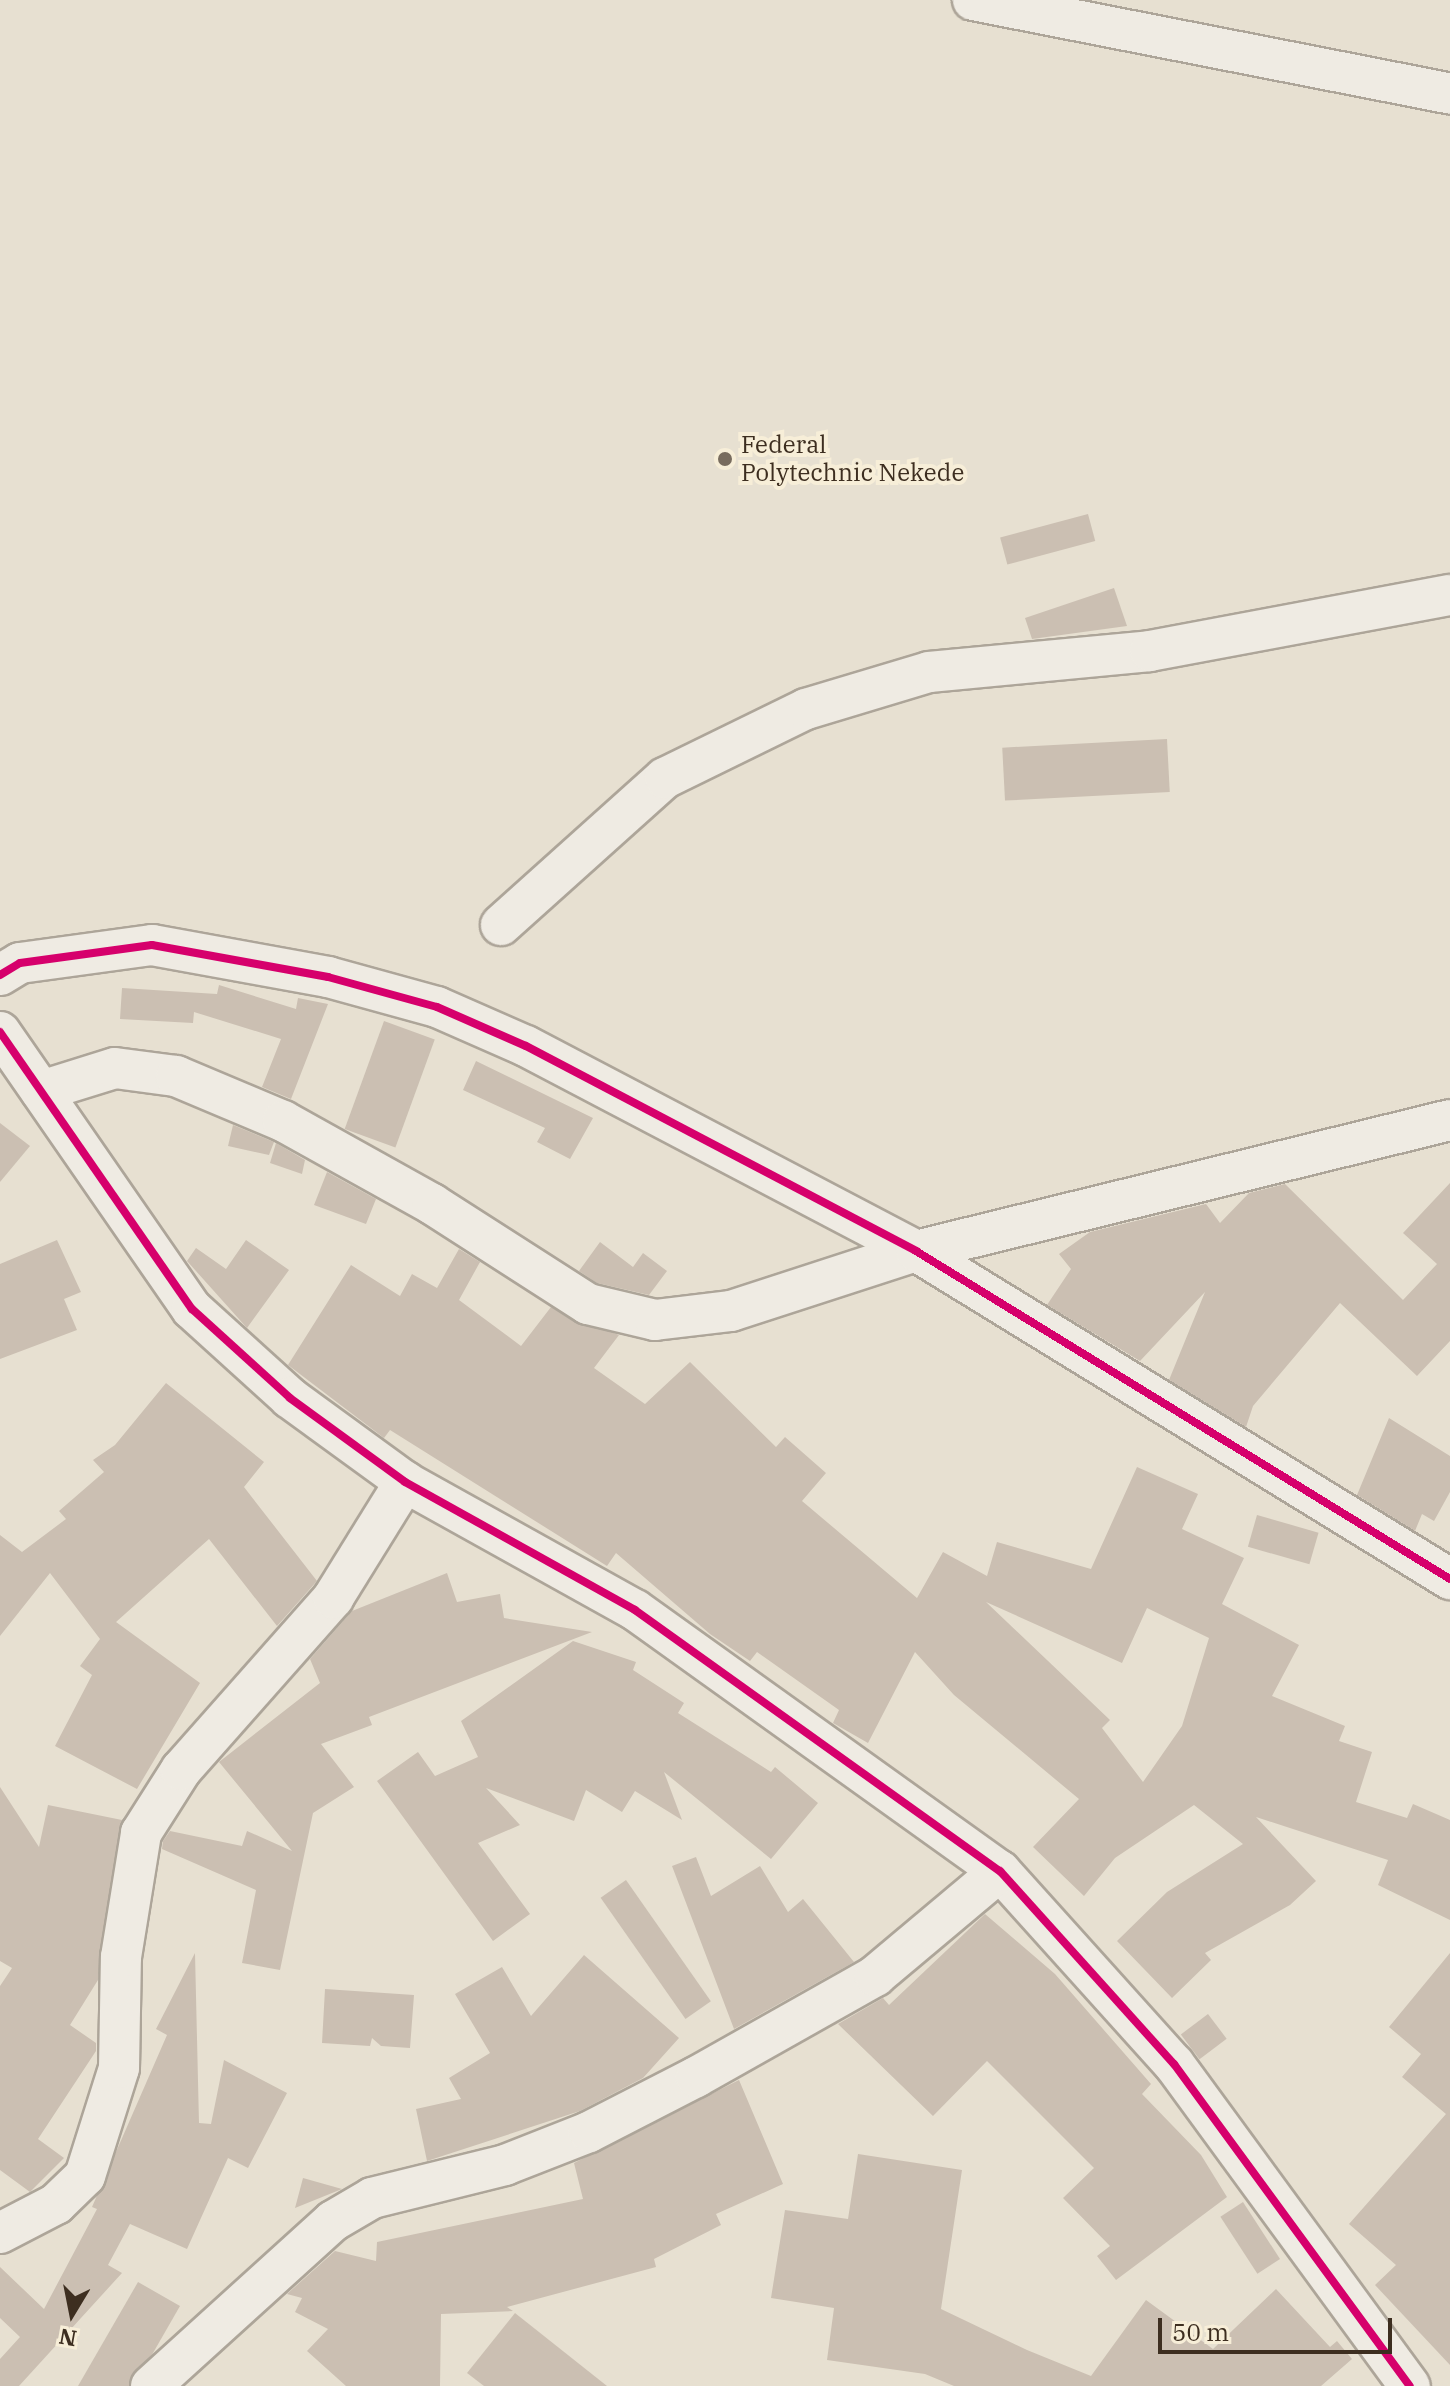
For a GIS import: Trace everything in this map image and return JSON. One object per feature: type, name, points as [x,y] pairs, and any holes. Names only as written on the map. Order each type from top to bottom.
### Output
[{"type":"street","points":[[973,0],[1450,94]]},
{"type":"street","points":[[501,925],[665,778],[806,709],[929,672],[1150,651],[1450,595]]},
{"type":"street","points":[[0,975],[20,963],[152,945],[328,977],[437,1007],[526,1046],[916,1251],[1450,1579]]},
{"type":"street","points":[[0,1032],[192,1309],[290,1398],[405,1482],[635,1610],[1000,1871],[1174,2064],[1397,2381]]},
{"type":"street","points":[[41,1091],[115,1068],[176,1076],[283,1121],[432,1204],[588,1304],[655,1320],[731,1311],[916,1251],[1450,1120]]},
{"type":"street","points":[[0,2233],[56,2204],[85,2176],[119,2068],[121,1957],[141,1833],[181,1770],[333,1598],[405,1482]]},
{"type":"street","points":[[151,2386],[333,2221],[372,2198],[505,2165],[589,2132],[733,2057],[875,1976],[1000,1871]]},
{"type":"building","points":[[1088,514],[1095,541],[1007,565],[1000,538]]},
{"type":"building","points":[[1114,588],[1127,626],[1032,639],[1025,618]]},
{"type":"building","points":[[1167,739],[1170,792],[1005,801],[1002,748]]},
{"type":"building","points":[[219,985],[296,1009],[298,998],[328,1004],[291,1099],[262,1087],[281,1039],[194,1012],[193,1023],[120,1019],[122,988],[217,994]]},
{"type":"building","points":[[384,1021],[435,1039],[395,1148],[345,1129]]},
{"type":"building","points":[[476,1061],[593,1118],[570,1159],[537,1142],[545,1128],[463,1090]]},
{"type":"building","points":[[0,1123],[30,1146],[0,1182]]},
{"type":"building","points":[[233,1125],[274,1142],[269,1155],[228,1146]]},
{"type":"building","points":[[276,1143],[305,1160],[302,1174],[270,1163]]},
{"type":"building","points":[[327,1172],[376,1199],[366,1224],[314,1205]]},
{"type":"building","points":[[1450,1183],[1450,1341],[1417,1376],[1340,1303],[1253,1406],[1246,1427],[1169,1380],[1205,1292],[1140,1361],[1047,1305],[1071,1269],[1059,1254],[1090,1232],[1206,1204],[1220,1223],[1249,1193],[1285,1184],[1403,1300],[1437,1264],[1403,1233]]},
{"type":"building","points":[[57,1240],[81,1292],[64,1299],[77,1330],[0,1359],[0,1264]]},
{"type":"building","points":[[246,1240],[289,1270],[247,1328],[187,1261],[196,1248],[226,1269]]},
{"type":"building","points":[[600,1242],[633,1267],[643,1253],[667,1271],[649,1295],[597,1283],[579,1271]]},
{"type":"building","points":[[459,1249],[480,1262],[459,1300],[521,1346],[551,1307],[619,1335],[594,1368],[645,1404],[690,1362],[776,1447],[785,1437],[826,1473],[802,1501],[917,1598],[943,1552],[987,1576],[997,1542],[1091,1569],[1137,1467],[1198,1494],[1182,1529],[1244,1558],[1222,1604],[1299,1645],[1272,1696],[1345,1726],[1339,1741],[1372,1752],[1356,1802],[1407,1818],[1413,1804],[1450,1820],[1450,1920],[1378,1885],[1388,1860],[1256,1817],[1316,1881],[1290,1905],[1205,1953],[1211,1960],[1172,1998],[1117,1941],[1167,1892],[1243,1844],[1194,1805],[1115,1858],[1084,1896],[1033,1847],[1079,1799],[954,1695],[915,1652],[868,1743],[833,1723],[839,1710],[757,1652],[750,1661],[710,1634],[616,1553],[607,1566],[390,1430],[384,1438],[288,1365],[351,1265],[400,1296],[412,1274],[437,1288]],"holes":[[[986,1602],[1122,1663],[1147,1608],[1209,1638],[1182,1726],[1143,1782],[1102,1728],[1110,1720]]]},
{"type":"building","points":[[166,1383],[264,1462],[244,1487],[317,1581],[277,1626],[209,1539],[116,1622],[200,1683],[137,1789],[55,1746],[92,1675],[80,1666],[100,1639],[50,1573],[0,1636],[0,1535],[22,1552],[66,1519],[59,1511],[104,1472],[93,1460],[115,1445]]},
{"type":"building","points":[[1389,1418],[1450,1456],[1450,1492],[1434,1521],[1422,1514],[1415,1531],[1357,1495]]},
{"type":"building","points":[[1257,1515],[1319,1533],[1309,1564],[1248,1547]]},
{"type":"building","points":[[447,1573],[457,1602],[500,1594],[504,1618],[592,1632],[369,1717],[372,1725],[321,1744],[354,1787],[313,1813],[280,1970],[242,1963],[256,1890],[162,1849],[163,1841],[170,1831],[242,1846],[247,1831],[292,1851],[219,1762],[320,1683],[310,1659],[352,1611]]},
{"type":"building","points":[[573,1641],[636,1662],[633,1670],[684,1703],[678,1713],[771,1772],[775,1767],[818,1803],[771,1859],[664,1772],[682,1820],[635,1791],[622,1812],[586,1790],[574,1821],[486,1788],[520,1825],[478,1843],[530,1914],[493,1941],[377,1781],[418,1752],[435,1776],[478,1757],[461,1721]]},
{"type":"building","points":[[0,1787],[39,1847],[48,1805],[122,1820],[98,1980],[70,2025],[96,2043],[96,2051],[38,2139],[64,2158],[30,2192],[0,2170],[0,1986],[12,1968],[0,1961]]},
{"type":"building","points":[[696,1857],[711,1896],[760,1866],[788,1912],[803,1899],[854,1962],[734,2029],[672,1866]]},
{"type":"building","points":[[626,1880],[711,2001],[685,2019],[601,1898]]},
{"type":"building","points":[[985,1914],[1055,1974],[1151,2084],[1142,2094],[1201,2155],[1227,2197],[1116,2280],[1097,2256],[1110,2246],[1063,2198],[1094,2168],[987,2061],[933,2116],[838,2024],[883,1998],[889,2005]]},
{"type":"building","points":[[195,1953],[199,2123],[211,2124],[224,2060],[287,2093],[248,2168],[228,2158],[187,2249],[130,2224],[108,2265],[122,2273],[19,2386],[0,2386],[0,2359],[20,2337],[0,2318],[0,2267],[44,2309],[97,2209],[92,2207],[167,2035],[156,2029]]},
{"type":"building","points":[[1450,1953],[1450,2365],[1375,2285],[1396,2265],[1349,2224],[1446,2114],[1402,2077],[1421,2054],[1389,2027]]},
{"type":"building","points":[[584,1955],[679,2038],[643,2078],[580,2111],[427,2161],[416,2109],[461,2099],[449,2078],[490,2053],[455,1994],[502,1967],[531,2016]]},
{"type":"building","points":[[325,1989],[414,1995],[410,2048],[381,2046],[372,2038],[370,2046],[322,2043]]},
{"type":"building","points":[[1208,2014],[1227,2039],[1200,2059],[1181,2034]]},
{"type":"building","points":[[739,2080],[783,2184],[716,2214],[721,2225],[654,2259],[656,2267],[507,2307],[513,2311],[441,2314],[440,2386],[346,2386],[307,2351],[328,2329],[295,2312],[302,2298],[287,2294],[335,2251],[376,2261],[377,2242],[583,2199],[574,2163]]},
{"type":"building","points":[[858,2154],[962,2170],[941,2309],[1027,2350],[1091,2376],[1146,2300],[1213,2349],[1276,2289],[1330,2347],[1337,2341],[1352,2359],[1321,2386],[954,2386],[925,2374],[827,2360],[834,2308],[771,2298],[785,2210],[848,2219]]},
{"type":"building","points":[[303,2178],[342,2189],[295,2208]]},
{"type":"building","points":[[1243,2202],[1280,2259],[1257,2274],[1220,2217]]},
{"type":"building","points":[[138,2282],[180,2306],[153,2353],[129,2386],[78,2386]]},
{"type":"building","points":[[515,2313],[607,2386],[484,2386],[467,2373]]},
{"type":"cycle path","points":[[0,975],[20,963],[152,945],[328,977],[437,1007],[526,1046],[916,1251],[1450,1579]]},
{"type":"cycle path","points":[[0,1032],[192,1309],[290,1398],[405,1482],[635,1610],[1000,1871],[1174,2064],[1410,2386]]},
{"type":"place","name":"Federal Polytechnic Nekede","points":[[725,459]]}]
